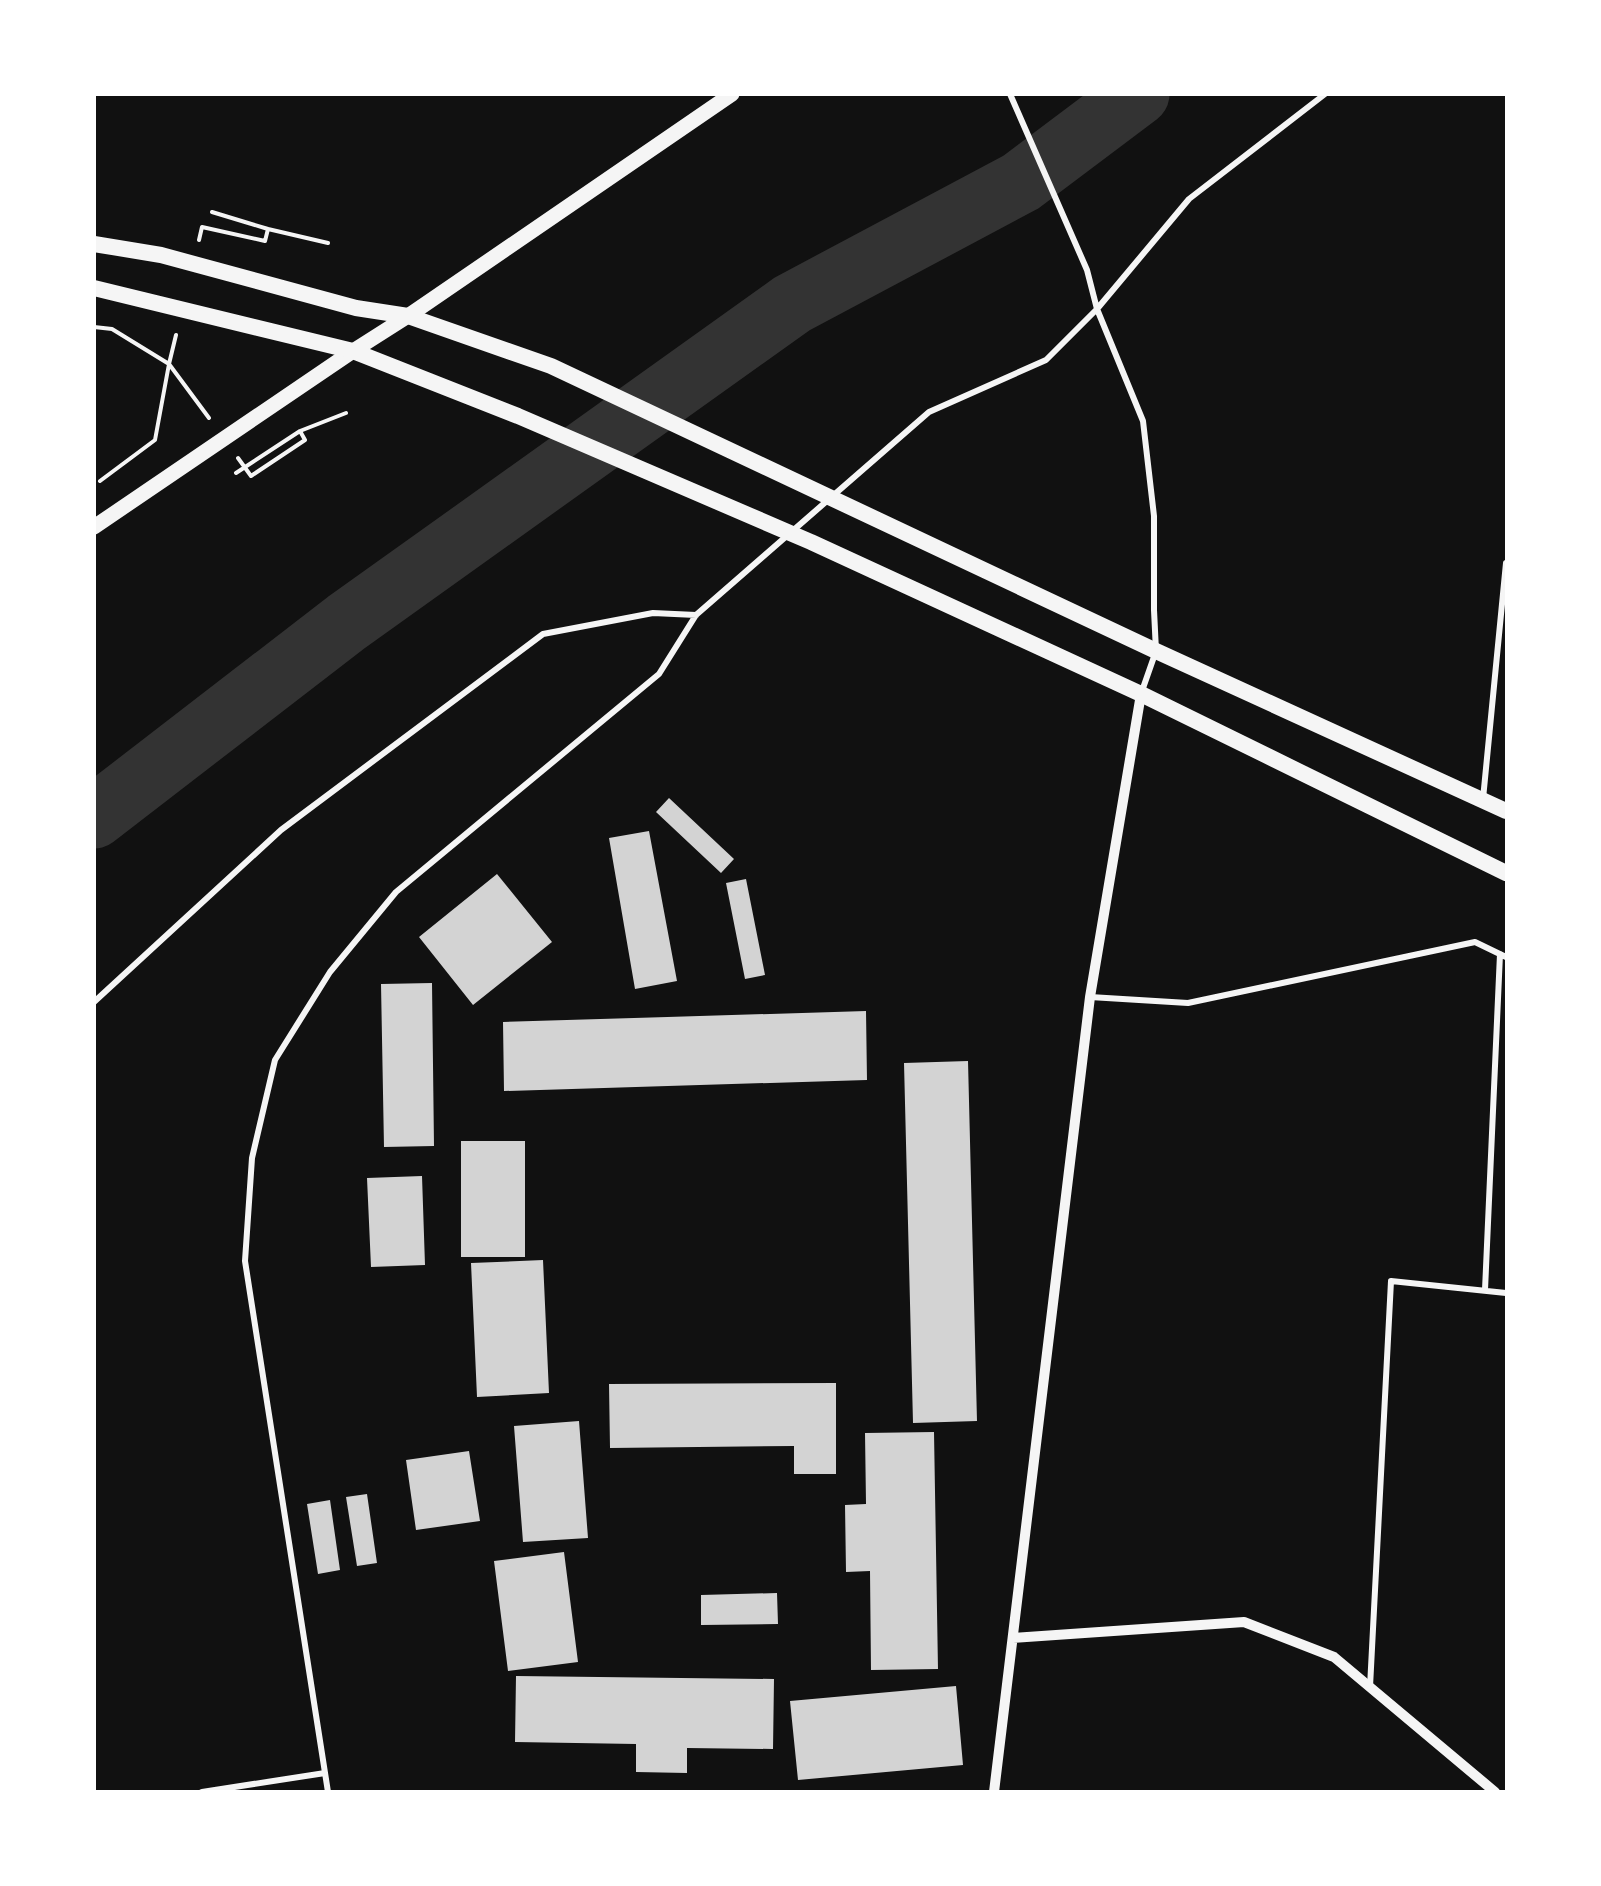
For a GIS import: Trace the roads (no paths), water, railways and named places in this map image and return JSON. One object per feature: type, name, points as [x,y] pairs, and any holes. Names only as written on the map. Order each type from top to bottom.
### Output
[{"type":"highway","points":[[94,244],[161,255],[356,308],[408,316],[551,366],[1156,651],[1506,811]]},
{"type":"highway","points":[[94,288],[353,351],[518,416],[811,542],[1140,694],[1506,873]]},
{"type":"main road","points":[[94,527],[732,94]]},
{"type":"street","points":[[994,1791],[1090,997],[1140,694],[1156,651],[1154,516],[1143,420],[1097,309],[1087,270],[1010,94]]},
{"type":"street","points":[[328,1791],[245,1261],[252,1158],[275,1060],[330,972],[396,892],[659,674],[696,615],[929,412],[1046,360],[1097,309],[1189,199],[1325,94]]},
{"type":"street","points":[[1483,800],[1506,563]]},
{"type":"street","points":[[94,1002],[281,830],[543,634],[653,613],[696,615]]},
{"type":"street","points":[[1090,997],[1188,1003],[1475,942],[1503,956],[1485,1290]]},
{"type":"street","points":[[1370,1687],[1390,1281],[1506,1293]]},
{"type":"street","points":[[1013,1638],[1244,1622],[1334,1657],[1494,1791]]},
{"type":"street","points":[[202,1791],[325,1773]]},
{"type":"waterway","points":[[94,817],[347,622],[792,304],[1021,182],[1138,94]]}]
